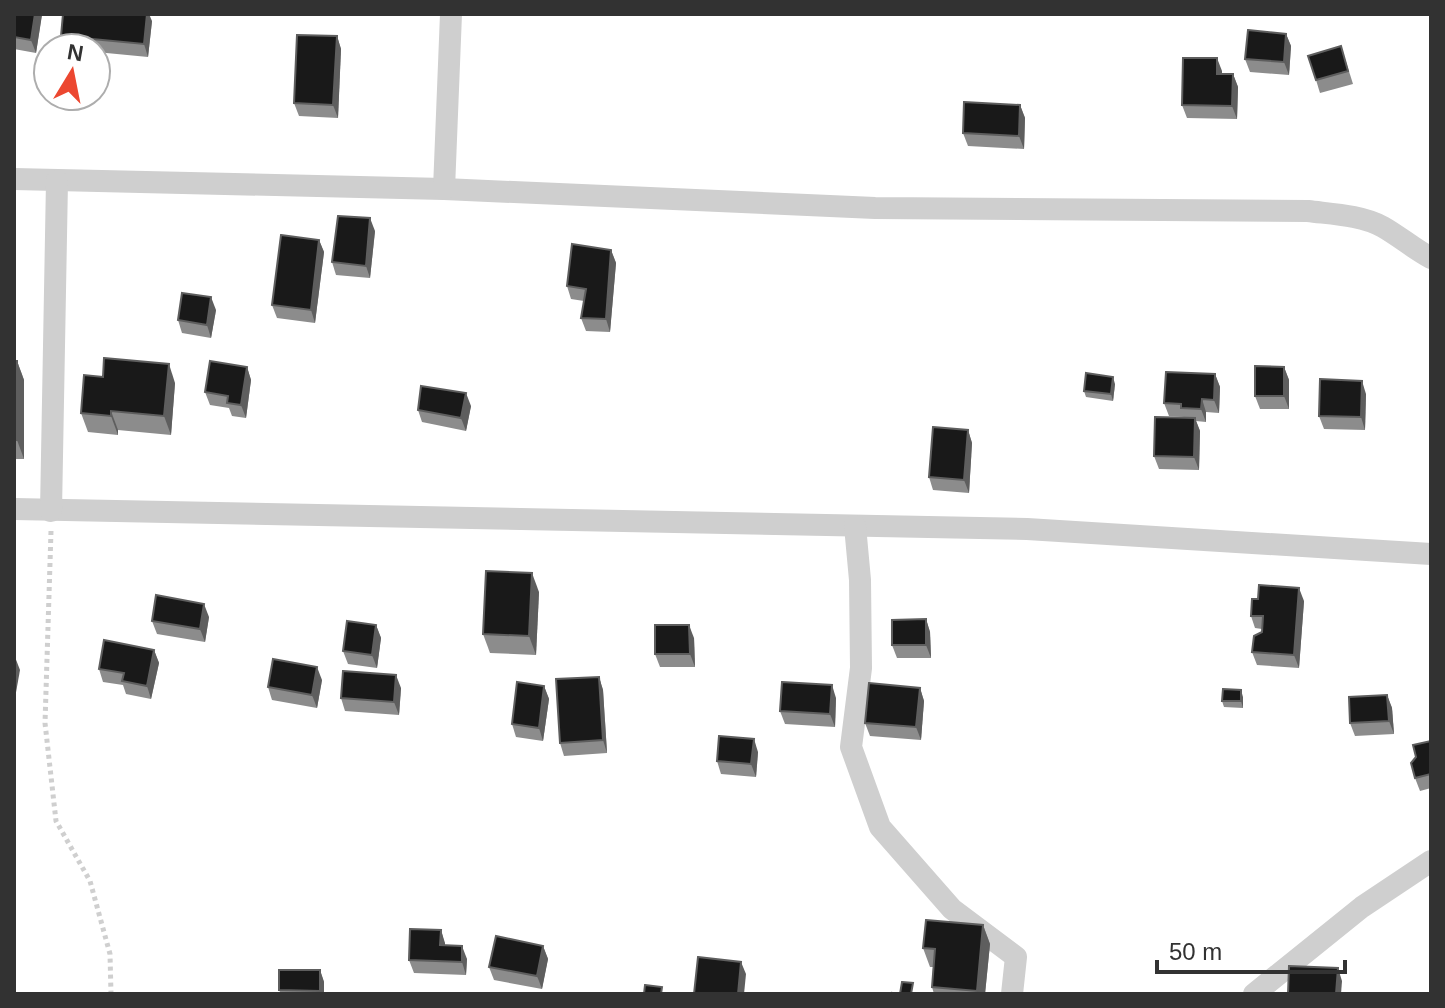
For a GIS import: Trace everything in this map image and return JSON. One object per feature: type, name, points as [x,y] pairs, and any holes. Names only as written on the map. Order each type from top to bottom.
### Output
[{"type":"street","points":[[444,189],[451,14]]},
{"type":"street","points":[[14,179],[444,189],[875,208],[1308,211],[1351,217],[1382,226],[1431,258]]},
{"type":"street","points":[[51,511],[57,181]]},
{"type":"street","points":[[14,509],[1027,529],[1431,554]]},
{"type":"street","points":[[855,526],[860,580],[861,668],[851,747],[880,827],[952,909],[1016,957],[1012,994]]},
{"type":"street","points":[[1254,994],[1362,907],[1431,861]]},
{"type":"path","points":[[51,511],[52,566],[45,723],[54,807],[56,821],[90,881],[110,954],[111,994]]},
{"type":"building","points":[[14,14],[35,14],[31,40],[14,37]]},
{"type":"building","points":[[63,14],[147,14],[144,44],[112,41],[112,32],[61,32]]},
{"type":"building","points":[[1248,30],[1286,34],[1284,62],[1245,59]]},
{"type":"building","points":[[297,35],[337,36],[333,105],[294,103]]},
{"type":"building","points":[[1341,46],[1348,71],[1316,80],[1308,56]]},
{"type":"building","points":[[1183,58],[1217,58],[1217,74],[1233,74],[1232,106],[1182,105]]},
{"type":"building","points":[[964,102],[1020,105],[1019,136],[963,133]]},
{"type":"building","points":[[338,216],[370,218],[366,266],[332,262]]},
{"type":"building","points":[[281,235],[319,240],[311,310],[272,305]]},
{"type":"building","points":[[572,244],[611,250],[606,319],[581,318],[586,289],[567,286]]},
{"type":"building","points":[[182,293],[211,297],[207,325],[178,320]]},
{"type":"building","points":[[104,358],[169,364],[164,416],[111,411],[111,416],[81,413],[84,375],[103,377]]},
{"type":"building","points":[[14,361],[17,361],[17,440],[14,440]]},
{"type":"building","points":[[210,361],[247,367],[241,405],[227,403],[228,396],[205,392]]},
{"type":"building","points":[[1255,366],[1284,367],[1284,396],[1255,396]]},
{"type":"building","points":[[1166,372],[1215,374],[1214,400],[1202,399],[1201,409],[1164,403]]},
{"type":"building","points":[[1086,373],[1113,377],[1111,394],[1084,391]]},
{"type":"building","points":[[1320,379],[1362,381],[1361,417],[1319,416]]},
{"type":"building","points":[[421,386],[466,393],[461,418],[418,410]]},
{"type":"building","points":[[1155,417],[1195,418],[1194,457],[1154,456]]},
{"type":"building","points":[[933,427],[968,430],[964,480],[929,477]]},
{"type":"building","points":[[486,571],[532,573],[529,636],[483,634]]},
{"type":"building","points":[[1259,585],[1299,588],[1294,655],[1252,652],[1254,636],[1262,632],[1263,616],[1251,616],[1252,599],[1258,599]]},
{"type":"building","points":[[156,595],[204,604],[200,629],[152,621]]},
{"type":"building","points":[[926,619],[926,645],[892,645],[892,620]]},
{"type":"building","points":[[347,621],[376,625],[372,655],[343,651]]},
{"type":"building","points":[[655,625],[689,625],[690,654],[655,654]]},
{"type":"building","points":[[104,640],[154,650],[147,686],[122,681],[124,673],[99,669]]},
{"type":"building","points":[[273,659],[317,667],[312,695],[268,687]]},
{"type":"building","points":[[343,671],[396,675],[394,702],[341,698]]},
{"type":"building","points":[[599,677],[603,740],[560,743],[556,679]]},
{"type":"building","points":[[517,682],[544,686],[539,728],[512,724]]},
{"type":"building","points":[[782,682],[832,685],[830,714],[780,711]]},
{"type":"building","points":[[869,683],[920,688],[916,727],[865,723]]},
{"type":"building","points":[[1223,689],[1241,690],[1241,701],[1222,701]]},
{"type":"building","points":[[1387,695],[1389,721],[1350,723],[1349,697]]},
{"type":"building","points":[[719,736],[754,739],[751,764],[717,761]]},
{"type":"building","points":[[1431,741],[1431,774],[1415,778],[1411,763],[1416,757],[1413,745]]},
{"type":"building","points":[[926,920],[983,925],[977,991],[932,987],[935,949],[923,948]]},
{"type":"building","points":[[410,929],[441,930],[440,945],[462,946],[462,962],[409,960]]},
{"type":"building","points":[[496,936],[543,946],[537,976],[489,967]]},
{"type":"building","points":[[698,957],[741,962],[738,994],[694,994]]},
{"type":"building","points":[[1289,966],[1338,968],[1336,994],[1288,994]]},
{"type":"building","points":[[279,970],[320,970],[320,991],[279,990]]},
{"type":"building","points":[[902,982],[913,983],[911,994],[900,994]]},
{"type":"building","points":[[645,985],[662,987],[661,994],[644,994]]}]
